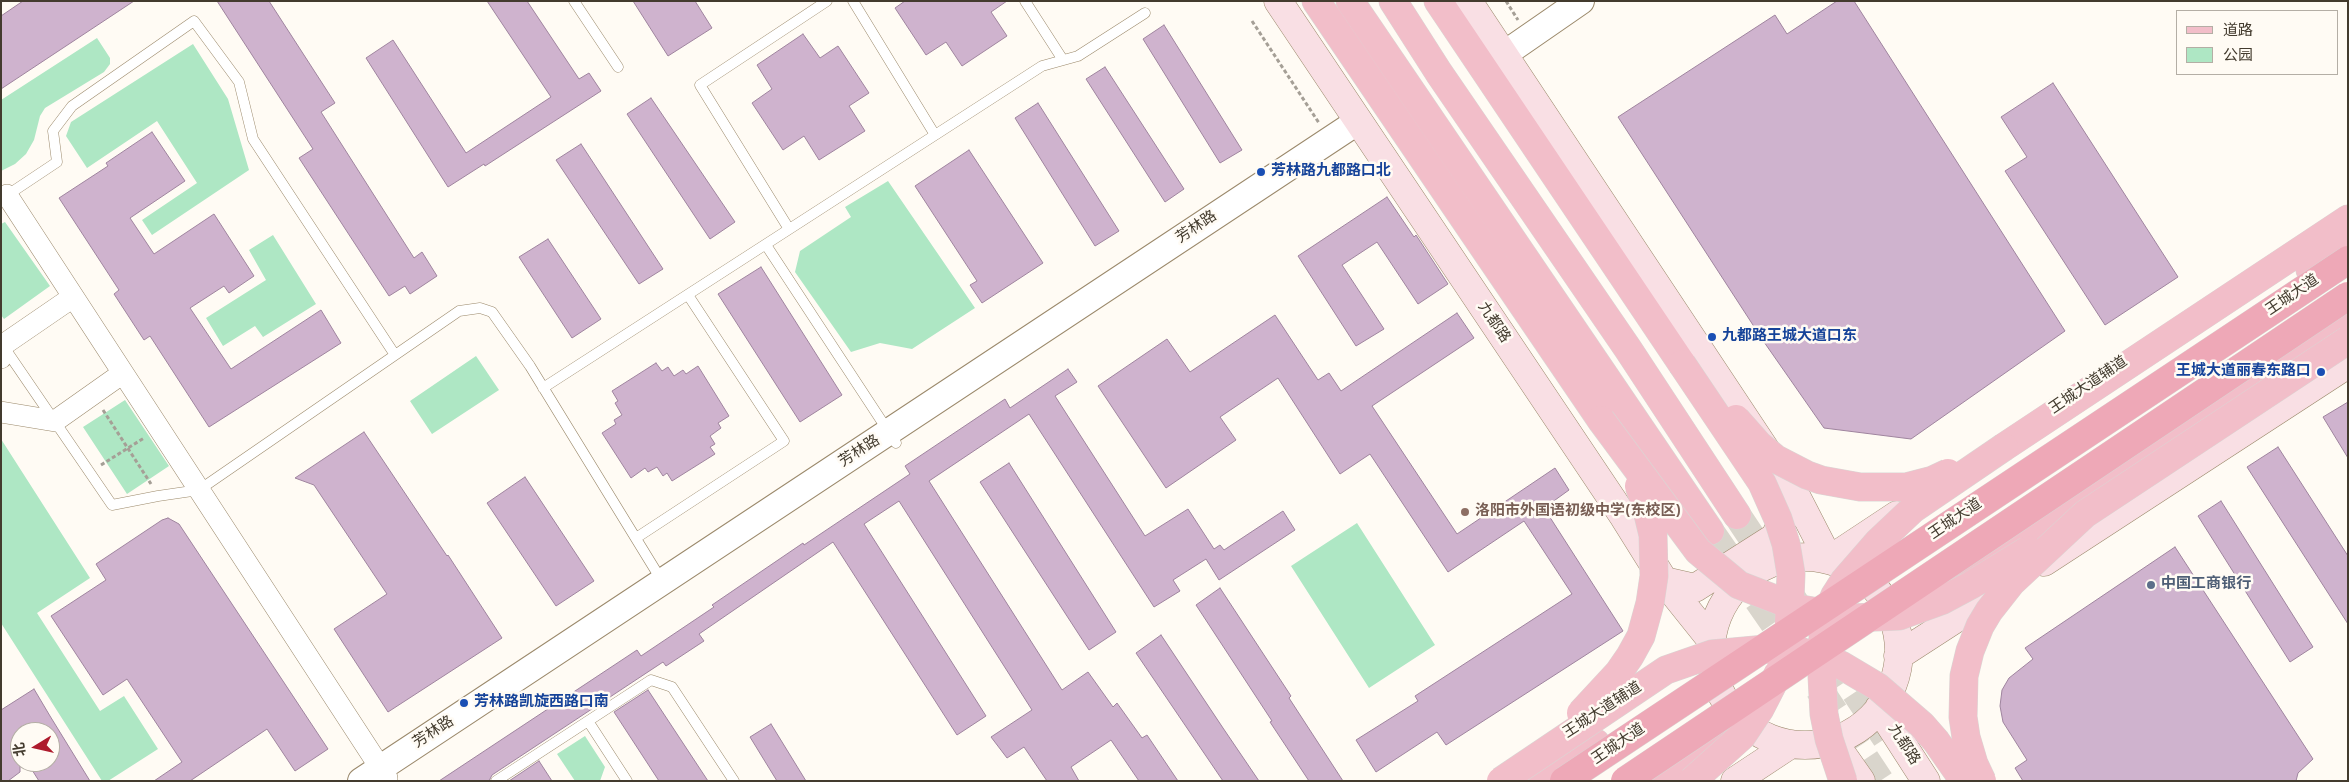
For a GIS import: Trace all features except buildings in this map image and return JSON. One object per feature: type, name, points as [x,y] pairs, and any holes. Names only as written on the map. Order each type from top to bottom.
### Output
[{"type":"highway","name":"王城大道","points":[[1564,781],[2348,260]]},
{"type":"highway","name":"王城大道","points":[[1625,781],[2348,296]]},
{"type":"main road","name":"九都路","points":[[1278,1],[1619,509],[1712,654]]},
{"type":"main road","points":[[1316,1],[1601,420],[1698,551],[1739,584],[1776,600],[1815,613],[1852,618],[1899,616],[1923,609],[1971,586],[2086,514],[2348,340]]},
{"type":"main road","points":[[1350,1],[1710,531]]},
{"type":"main road","points":[[1393,1],[1439,73],[1628,349],[1737,515]]},
{"type":"main road","points":[[1438,1],[1746,458],[1772,504],[1786,544],[1791,592],[1784,659],[1760,709],[1742,736],[1692,781]]},
{"type":"main road","points":[[1468,1],[1795,494],[1829,560]]},
{"type":"main road","name":"王城大道辅道","points":[[1829,560],[2348,212]]},
{"type":"main road","points":[[1843,781],[1828,739],[1824,714],[1822,676],[1823,635],[1835,595],[1844,581],[1878,542],[1913,509],[2004,446],[2348,219]]},
{"type":"main road","points":[[2348,231],[2320,263],[2348,308]]},
{"type":"main road","name":"王城大道","points":[[1855,572],[2348,244]]},
{"type":"main road","points":[[1894,622],[2348,317]]},
{"type":"main road","points":[[1682,364],[1705,384],[1759,445],[1776,459],[1821,480],[1860,487],[1906,487],[1934,480],[2004,446]]},
{"type":"main road","points":[[1898,656],[2348,364]]},
{"type":"main road","points":[[1537,770],[1569,726],[1619,672],[1641,636],[1650,604],[1654,550],[1651,521],[1634,477],[1601,420]]},
{"type":"main road","points":[[1664,581],[1694,588],[1775,537],[1795,494]]},
{"type":"main road","points":[[1982,781],[1974,764],[1966,737],[1963,717],[1964,676],[1975,637],[1989,611],[2011,583],[2086,514]]},
{"type":"main road","name":"九都路","points":[[1799,557],[1829,560],[1855,572],[1877,591],[1887,606],[1894,622],[1898,656],[1890,690],[1879,708],[1858,729],[1833,740],[1808,745],[1774,740],[1745,724],[1733,712],[1716,683],[1712,654],[1718,616],[1736,586],[1750,575],[1782,559],[1799,557]]},
{"type":"main road","points":[[1501,781],[1537,770],[1666,670],[1712,654],[1766,649],[1799,651],[1823,658],[1841,665],[1878,687],[1936,741],[1964,781]]},
{"type":"main road","name":"王城大道辅道","points":[[1494,781],[1712,654]]},
{"type":"main road","name":"王城大道","points":[[1537,770],[1577,756],[1712,654]]},
{"type":"main road","name":"九都路","points":[[1879,708],[1926,781]]},
{"type":"main road","points":[[1659,781],[1745,724]]},
{"type":"main road","points":[[1833,740],[1861,781]]},
{"type":"main road","points":[[1736,781],[1791,744]]},
{"type":"main road","points":[[1510,781],[1577,756]]},
{"type":"street","points":[[1498,47],[1513,11],[1549,1]]},
{"type":"street","points":[[1498,47],[1581,1]]},
{"type":"street","name":"芳林路","points":[[892,438],[1330,140],[1361,127]]},
{"type":"street","name":"芳林路","points":[[378,777],[1361,127]]},
{"type":"street","points":[[4,198],[73,297],[199,490],[378,777]]},
{"type":"street","points":[[2,348],[73,297]]},
{"type":"street","points":[[1,412],[55,421],[123,373]]},
{"type":"lane","points":[[574,1],[618,67]]},
{"type":"lane","points":[[789,229],[700,85],[827,1]]},
{"type":"lane","points":[[854,1],[935,135]]},
{"type":"lane","points":[[1025,1],[1063,60]]},
{"type":"lane","points":[[543,388],[1042,66],[1078,56],[1145,13]]},
{"type":"lane","points":[[4,198],[57,162],[53,131],[72,106],[194,21],[239,82],[253,139],[395,355]]},
{"type":"lane","points":[[766,244],[892,438]]},
{"type":"lane","points":[[636,538],[784,441],[688,295]]},
{"type":"lane","points":[[2,348],[55,421],[112,505],[199,490],[458,311],[480,308],[492,312],[543,388],[666,587]]},
{"type":"lane","points":[[496,781],[651,680],[672,687],[733,780]]},
{"type":"lane","points":[[588,721],[627,781]]},
{"type":"path","points":[[1252,21],[1330,140]]},
{"type":"path","points":[[93,394],[158,496]]},
{"type":"path","points":[[90,472],[159,429]]},
{"type":"green space","points":[[97,38],[110,58],[110,64],[104,72],[45,108],[40,116],[34,140],[26,154],[15,164],[1,171],[1,100]]},
{"type":"green space","points":[[193,44],[228,99],[249,170],[152,235],[142,220],[197,183],[157,121],[87,168],[66,136],[71,122]]},
{"type":"green space","points":[[888,181],[975,308],[912,349],[880,343],[851,352],[795,272],[800,251],[851,217],[845,207]]},
{"type":"green space","points":[[5,222],[50,286],[4,319],[1,315],[1,224]]},
{"type":"green space","points":[[273,235],[316,304],[263,337],[255,326],[223,346],[206,318],[266,280],[249,250]]},
{"type":"green space","points":[[476,356],[499,390],[432,434],[410,401]]},
{"type":"green space","points":[[125,400],[169,466],[127,494],[83,427]]},
{"type":"green space","points":[[1,439],[90,578],[37,613],[100,711],[124,696],[158,749],[108,781],[102,781],[1,623]]},
{"type":"green space","points":[[1357,523],[1435,645],[1369,688],[1291,566]]},
{"type":"green space","points":[[585,736],[605,767],[600,781],[575,781],[557,754]]},
{"type":"tunnel","points":[[1737,515],[1798,607]]},
{"type":"tunnel","points":[[1710,531],[1796,655]]},
{"type":"tunnel","points":[[1832,657],[1886,738]]},
{"type":"tunnel","points":[[1819,689],[1880,781]]},
{"type":"place","name":"芳林路九都路口北","points":[[1261,172]]},
{"type":"place","name":"九都路王城大道口东","points":[[1712,337]]},
{"type":"place","name":"王城大道丽春东路口","points":[[2321,372]]},
{"type":"place","name":"洛阳市外国语初级中学(东校区)","points":[[1465,512]]},
{"type":"place","name":"中国工商银行","points":[[2151,585]]},
{"type":"place","name":"芳林路凯旋西路口南","points":[[464,703]]}]
